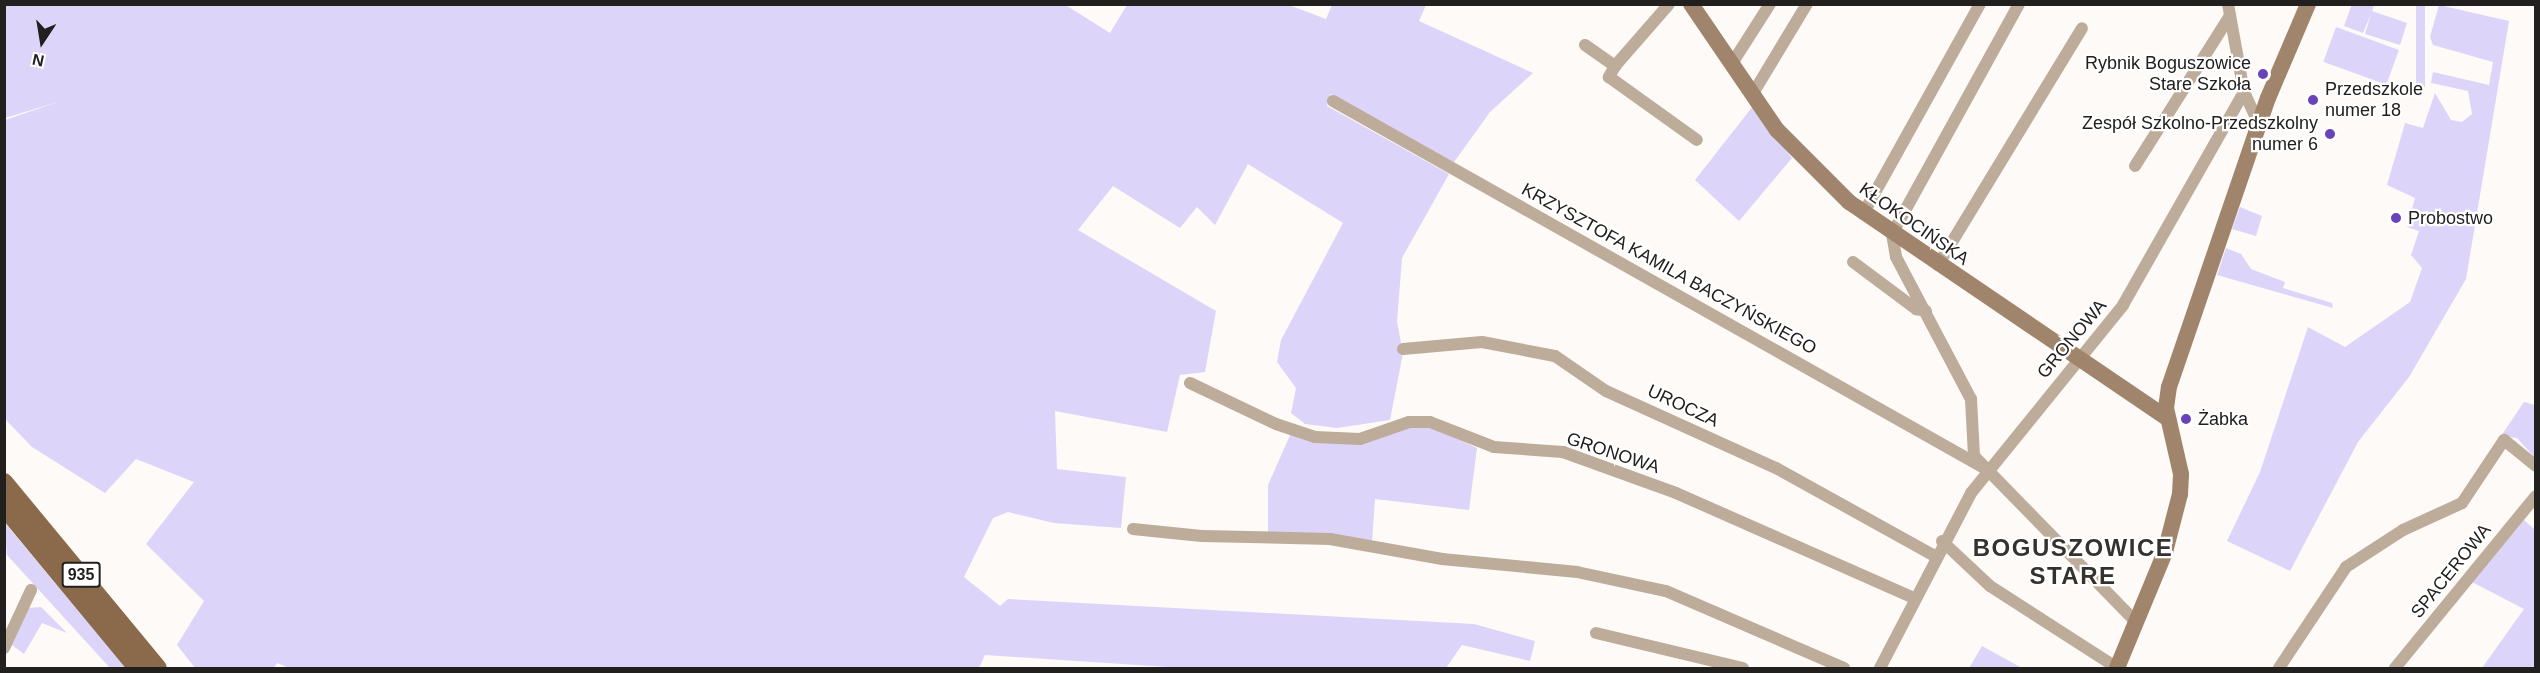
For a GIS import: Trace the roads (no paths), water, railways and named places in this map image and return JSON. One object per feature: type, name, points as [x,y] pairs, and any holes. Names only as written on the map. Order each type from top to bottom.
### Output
[{"type":"main road","name":"935","points":[[4,482],[158,669]]},
{"type":"main road","name":"935","points":[[4,507],[137,669]]},
{"type":"street","points":[[1669,4],[1615,66],[1609,77],[1697,140]]},
{"type":"street","name":"KŁOKOCIŃSKA","points":[[1691,4],[1752,95],[1805,162],[1863,214],[2168,419]]},
{"type":"street","points":[[1731,65],[1770,4]]},
{"type":"street","points":[[1752,95],[1807,4]]},
{"type":"street","points":[[1863,214],[1980,4]]},
{"type":"street","points":[[2019,4],[1892,234],[1896,257],[1971,399],[1974,456],[2137,623]]},
{"type":"street","points":[[1942,542],[1990,586],[2117,668],[2165,552],[2180,494],[2181,474],[2168,419],[2171,377],[2259,124],[2308,4]]},
{"type":"street","points":[[2229,10],[2244,92],[2259,124]]},
{"type":"street","points":[[2135,166],[2229,10]]},
{"type":"street","points":[[1938,265],[2082,28]]},
{"type":"street","points":[[1585,45],[1615,66]]},
{"type":"street","name":"GRONOWA","points":[[1880,669],[1942,542],[1986,469],[2123,305],[2244,92]]},
{"type":"street","name":"KRZYSZTOFA KAMILA BACZYŃSKIEGO","points":[[1334,101],[1986,469]]},
{"type":"street","points":[[1853,262],[1916,309],[1926,311]]},
{"type":"street","name":"UROCZA","points":[[1403,349],[1482,342],[1555,356],[1606,391],[1776,468],[1935,556]]},
{"type":"street","name":"GRONOWA","points":[[1190,383],[1276,424],[1315,437],[1360,439],[1409,422],[1430,422],[1494,447],[1563,452],[1676,493],[1914,598]]},
{"type":"street","points":[[2279,669],[2346,567],[2403,530],[2462,503],[2504,440],[2535,466]]},
{"type":"street","name":"SPACEROWA","points":[[2395,669],[2535,496]]},
{"type":"street","points":[[1133,529],[1202,536],[1330,539],[1443,559],[1577,572],[1666,591],[1844,669]]},
{"type":"street","points":[[4,648],[31,590]]},
{"type":"street","points":[[1596,633],[1743,669]]},
{"type":"place","name":"Rybnik Boguszowice Stare Szkoła","points":[[2263,74]]},
{"type":"place","name":"Przedszkole numer 18","points":[[2313,100]]},
{"type":"place","name":"Zespół Szkolno-Przedszkolny numer 6","points":[[2330,134]]},
{"type":"place","name":"Probostwo","points":[[2396,218]]},
{"type":"place","name":"Żabka","points":[[2186,419]]},
{"type":"district","name":"BOGUSZOWICE STARE","points":[[2073,562]]}]
